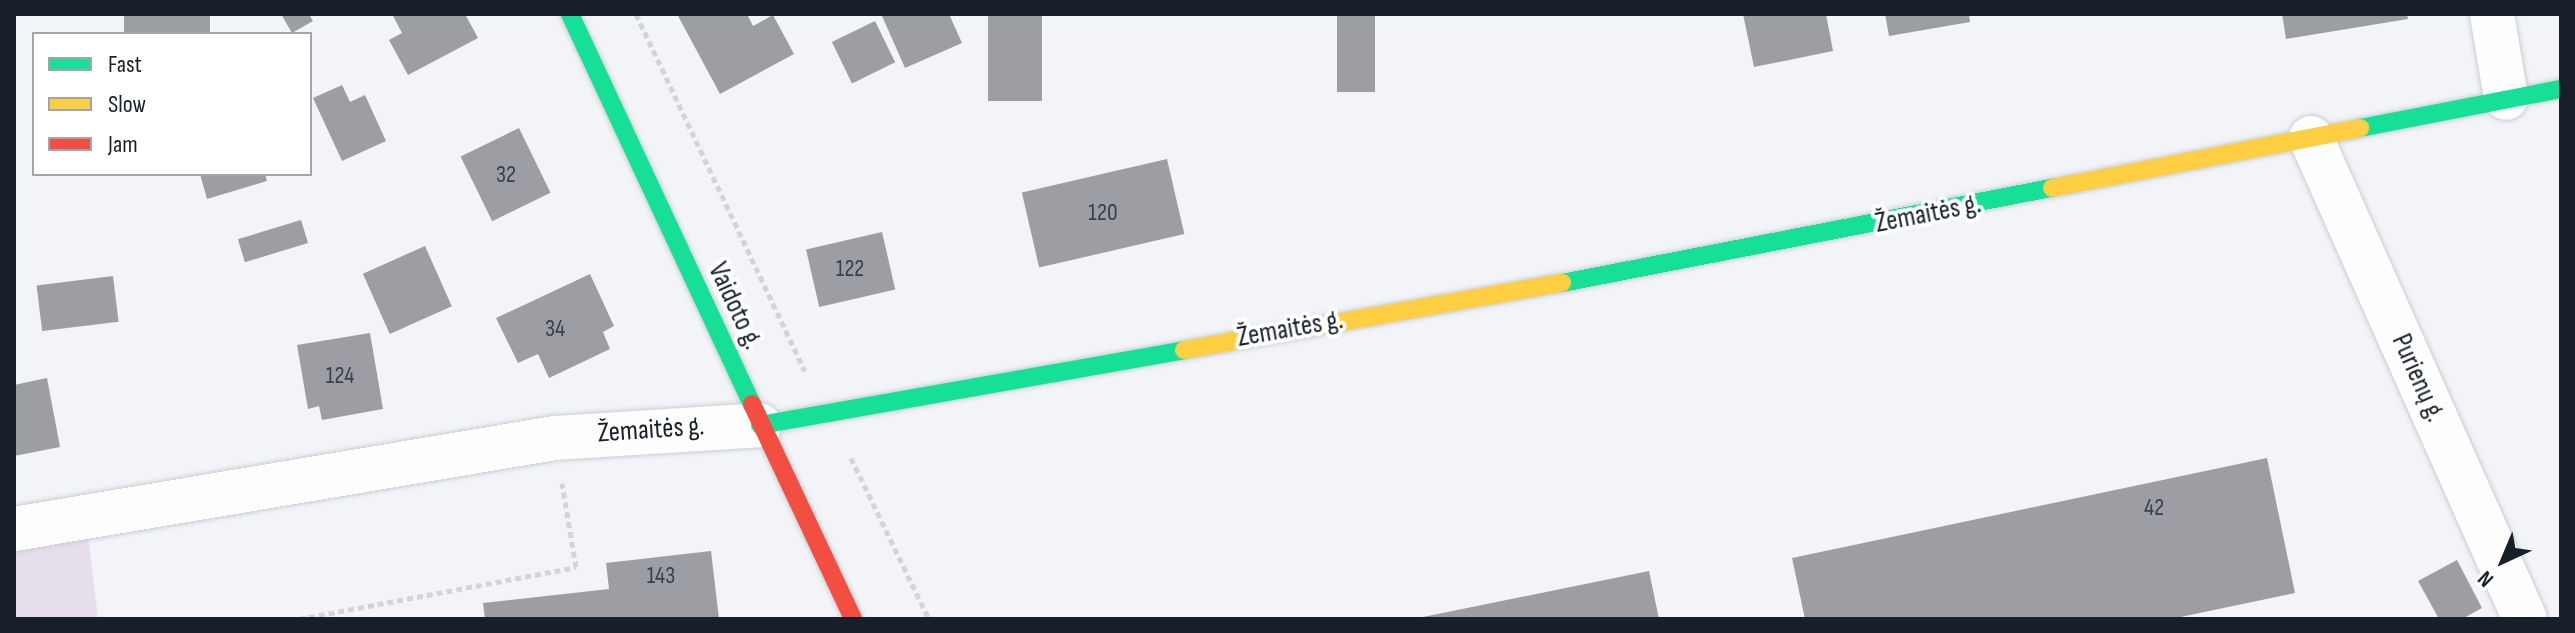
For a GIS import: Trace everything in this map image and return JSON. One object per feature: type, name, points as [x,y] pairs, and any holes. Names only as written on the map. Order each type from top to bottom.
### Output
[{"type":"main road","name":"Vaidoto g.","points":[[570,14],[853,619]]},
{"type":"main road","name":"Žemaitės g.","points":[[760,425],[1908,219],[2561,89]]},
{"type":"street","points":[[2492,14],[2506,98]]},
{"type":"street","name":"Purienų g.","points":[[2311,138],[2525,619]]},
{"type":"street","name":"Žemaitės g.","points":[[14,529],[555,438],[760,425]]},
{"type":"path","points":[[636,14],[826,415],[866,483],[929,619]]},
{"type":"path","points":[[299,619],[576,567],[555,438]]},
{"type":"shaded area","points":[[86,517],[98,619],[14,619],[14,529]]},
{"type":"building","points":[[124,14],[210,14],[210,32],[124,32]]},
{"type":"building","points":[[281,14],[309,14],[313,21],[291,32]]},
{"type":"building","points":[[392,14],[465,14],[478,38],[408,75],[389,40],[402,33]]},
{"type":"building","points":[[677,14],[747,14],[753,26],[773,15],[794,54],[720,94]]},
{"type":"building","points":[[949,14],[962,43],[905,68],[882,16]]},
{"type":"building","points":[[988,14],[1042,14],[1042,101],[988,101]]},
{"type":"building","points":[[1337,14],[1375,14],[1375,92],[1337,92]]},
{"type":"building","points":[[1743,14],[1826,14],[1833,51],[1754,67]]},
{"type":"building","points":[[1885,14],[1969,14],[1970,22],[1889,36]]},
{"type":"building","points":[[2282,14],[2407,14],[2408,19],[2286,39]]},
{"type":"building","points":[[875,21],[895,62],[852,83],[832,42]]},
{"type":"building","points":[[342,85],[350,102],[365,95],[386,141],[342,161],[313,98]]},
{"type":"building","points":[[519,128],[551,193],[492,221],[461,156]]},
{"type":"building","points":[[1167,159],[1184,234],[1039,268],[1022,193]]},
{"type":"building","points":[[201,176],[266,176],[267,181],[207,199]]},
{"type":"building","points":[[301,220],[308,243],[245,262],[238,239]]},
{"type":"building","points":[[882,232],[895,289],[819,307],[806,250]]},
{"type":"building","points":[[425,246],[452,306],[390,334],[363,274]]},
{"type":"building","points":[[590,274],[614,326],[603,332],[610,349],[549,378],[538,354],[518,363],[496,318]]},
{"type":"building","points":[[113,276],[119,322],[42,331],[37,285]]},
{"type":"building","points":[[370,333],[383,409],[322,420],[319,406],[308,409],[297,345]]},
{"type":"building","points":[[47,378],[60,447],[14,456],[14,385]]},
{"type":"building","points":[[2267,458],[2295,593],[2171,619],[1805,619],[1792,558]]},
{"type":"building","points":[[711,551],[719,619],[485,619],[483,603],[609,589],[606,563]]},
{"type":"building","points":[[2457,560],[2482,608],[2462,619],[2439,619],[2418,581]]},
{"type":"building","points":[[1649,571],[1659,619],[1418,618]]},
{"type":"traffic: fast","points":[[570,14],[752,404]]},
{"type":"traffic: fast","points":[[2360,128],[2561,89]]},
{"type":"traffic: fast","points":[[1562,283],[2052,188]]},
{"type":"traffic: fast","points":[[760,425],[1184,350]]},
{"type":"traffic: slow","points":[[2052,188],[2360,128]]},
{"type":"traffic: slow","points":[[1184,350],[1562,283]]},
{"type":"traffic: jam","points":[[752,404],[853,619]]}]
